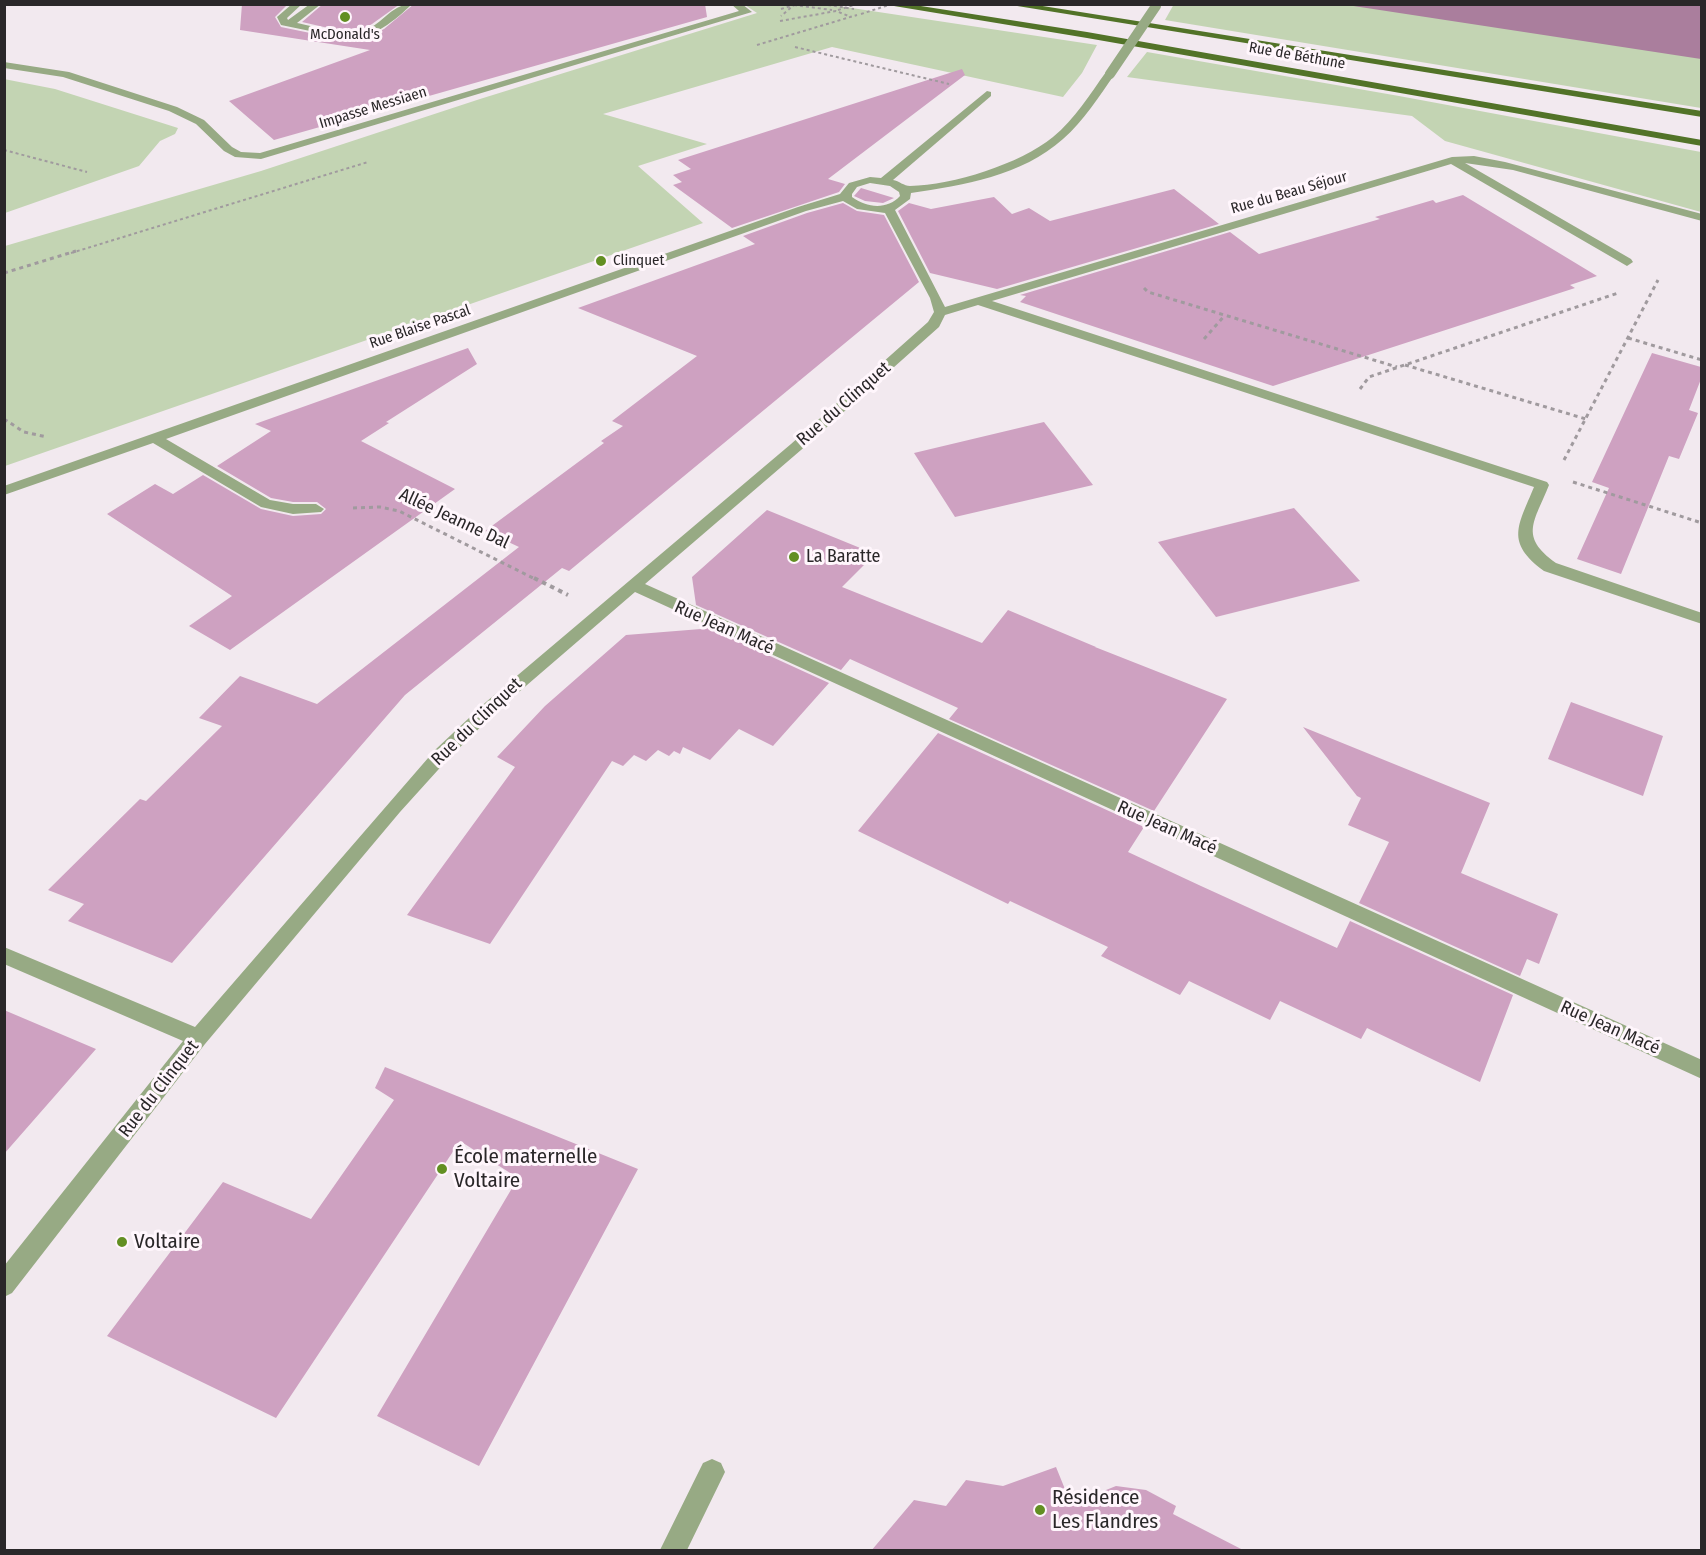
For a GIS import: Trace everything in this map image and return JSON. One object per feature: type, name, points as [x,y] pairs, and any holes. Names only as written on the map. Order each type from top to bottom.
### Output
[{"type":"main road","name":"Rue de Béthune","points":[[886,4],[1098,37],[1701,143]]},
{"type":"main road","name":"Rue de Béthune","points":[[1009,4],[1701,114]]},
{"type":"street","points":[[298,4],[282,17],[284,23],[349,36],[360,36],[369,32],[408,4]]},
{"type":"street","points":[[288,25],[316,4]]},
{"type":"street","name":"Impasse Messiaen","points":[[4,65],[65,74],[173,109],[200,122],[228,149],[239,154],[261,156],[747,12],[735,4]]},
{"type":"street","points":[[884,181],[897,184],[905,190],[972,179],[1026,158],[1057,139],[1110,74],[1157,5]]},
{"type":"street","points":[[884,181],[987,94]]},
{"type":"street","name":"Rue du Beau Séjour","points":[[940,312],[1452,160],[1470,158],[1490,161],[1581,183],[1701,218]]},
{"type":"street","points":[[1452,160],[1628,262]]},
{"type":"street","name":"Rue Blaise Pascal","points":[[4,491],[802,209],[847,196],[848,189],[856,183],[884,181]]},
{"type":"street","points":[[847,196],[859,207],[888,208],[905,200],[905,190]]},
{"type":"street","points":[[888,208],[929,283],[940,312]]},
{"type":"street","points":[[977,300],[1542,485],[1523,533],[1527,548],[1532,555],[1550,567],[1701,619]]},
{"type":"street","name":"Rue du Clinquet","points":[[4,1285],[198,1038],[441,755],[492,705],[929,329],[940,312]]},
{"type":"street","points":[[155,438],[266,504],[293,509],[316,509]]},
{"type":"street","name":"Rue Jean Macé","points":[[633,585],[1701,1070]]},
{"type":"street","points":[[4,955],[198,1038]]},
{"type":"street","points":[[673,1551],[712,1472]]},
{"type":"path","points":[[794,4],[775,22],[837,11],[857,4]]},
{"type":"path","points":[[751,47],[852,17],[837,11],[794,4],[777,10]]},
{"type":"path","points":[[861,14],[892,4]]},
{"type":"path","points":[[795,46],[987,94]]},
{"type":"path","points":[[4,150],[87,172]]},
{"type":"path","points":[[4,273],[368,162]]},
{"type":"path","points":[[1108,261],[1148,292],[1398,367]]},
{"type":"path","points":[[1542,485],[1555,477],[1658,280],[1647,284]]},
{"type":"path","points":[[1338,418],[1369,377],[1625,291]]},
{"type":"path","points":[[1628,339],[1701,360]]},
{"type":"path","points":[[1405,365],[1586,419]]},
{"type":"path","points":[[1555,477],[1701,523]]},
{"type":"path","name":"Allée Jeanne Dal","points":[[316,509],[380,507],[399,511],[601,611]]},
{"type":"green space","points":[[1174,4],[1701,5],[1701,108],[1165,20]]},
{"type":"green space","points":[[745,5],[832,5],[1097,45],[1082,73],[1063,97],[832,47],[603,114],[707,144],[638,166],[703,223],[5,466],[5,246],[261,171],[480,99],[757,13]]},
{"type":"green space","points":[[1147,52],[1701,152],[1701,212],[1445,141],[1412,116],[1127,77]]},
{"type":"green space","points":[[4,79],[55,89],[178,128],[175,134],[160,141],[139,166],[5,213]]},
{"type":"shaded area","points":[[1347,5],[1701,5],[1701,59]]},
{"type":"building","points":[[242,4],[288,4],[275,17],[281,27],[349,41],[367,38],[384,29],[414,4],[705,4],[707,17],[274,140],[229,101],[370,50],[240,30]]},
{"type":"building","name":"McDonald's","points":[[323,4],[400,4],[359,31],[337,30],[302,22]]},
{"type":"building","points":[[962,69],[965,75],[828,179],[845,184],[839,192],[732,228],[673,185],[682,182],[673,175],[691,169],[678,160]]},
{"type":"building","points":[[861,188],[894,198],[883,203],[865,201],[854,196]]},
{"type":"building","points":[[1174,189],[1219,224],[997,289],[930,273],[898,211],[909,203],[931,209],[994,197],[1012,214],[1029,208],[1050,221]]},
{"type":"building","points":[[1463,195],[1597,276],[1570,285],[1575,288],[1273,386],[1020,302],[1026,296],[1020,295],[1230,232],[1259,254],[1380,219],[1375,217],[1433,200],[1436,203]]},
{"type":"building","points":[[843,203],[857,211],[884,215],[919,282],[569,571],[562,568],[405,695],[172,963],[68,921],[84,904],[48,890],[140,799],[146,801],[222,726],[199,718],[240,676],[317,704],[519,547],[485,531],[604,443],[601,441],[623,426],[612,421],[697,356],[578,308],[755,244],[743,236]]},
{"type":"building","points":[[468,348],[477,364],[386,422],[389,423],[361,441],[455,489],[230,650],[189,626],[232,596],[107,514],[155,484],[173,494],[203,475],[261,509],[293,516],[321,514],[326,509],[317,502],[293,502],[271,498],[217,466],[271,431],[255,424]]},
{"type":"building","points":[[1652,353],[1701,367],[1701,379],[1689,410],[1698,413],[1679,459],[1669,456],[1621,574],[1577,559],[1609,488],[1592,482]]},
{"type":"building","points":[[1044,422],[1093,485],[955,517],[914,453]]},
{"type":"building","points":[[1294,508],[1360,581],[1216,617],[1158,542]]},
{"type":"building","points":[[767,510],[875,554],[842,587],[982,643],[1008,610],[1227,699],[1154,811],[949,719],[958,708],[850,659],[841,670],[696,605],[692,577]]},
{"type":"building","points":[[700,624],[829,683],[773,746],[739,729],[710,760],[683,747],[680,754],[674,751],[669,756],[658,750],[646,761],[634,755],[623,766],[612,761],[490,944],[407,915],[515,767],[497,757],[545,706],[626,635],[701,629]]},
{"type":"building","points":[[1571,702],[1663,736],[1643,796],[1548,759]]},
{"type":"building","points":[[1303,727],[1490,803],[1461,873],[1558,914],[1539,964],[1527,959],[1520,976],[1359,903],[1389,842],[1348,825],[1361,798],[1357,796]]},
{"type":"building","points":[[938,733],[1144,827],[1128,852],[1337,948],[1350,921],[1513,995],[1480,1082],[1367,1028],[1361,1039],[1280,1001],[1270,1020],[1189,981],[1180,995],[1101,956],[1108,947],[1010,901],[1008,904],[858,831]]},
{"type":"building","points":[[4,1010],[96,1049],[4,1154]]},
{"type":"building","points":[[385,1067],[638,1169],[479,1466],[377,1416],[518,1178],[460,1141],[276,1418],[107,1336],[223,1182],[311,1219],[394,1100],[375,1088]]},
{"type":"building","name":"Résidence Les Flandres","points":[[1056,1467],[1071,1504],[1116,1486],[1146,1490],[1176,1506],[1173,1514],[1245,1551],[871,1551],[914,1500],[946,1506],[966,1480],[1003,1486]]},
{"type":"place","name":"McDonald's","points":[[345,17]]},
{"type":"place","name":"Clinquet","points":[[601,261]]},
{"type":"place","name":"La Baratte","points":[[794,557]]},
{"type":"place","name":"École maternelle Voltaire","points":[[442,1169]]},
{"type":"place","name":"Voltaire","points":[[122,1242]]},
{"type":"place","name":"Résidence Les Flandres","points":[[1040,1510]]}]
